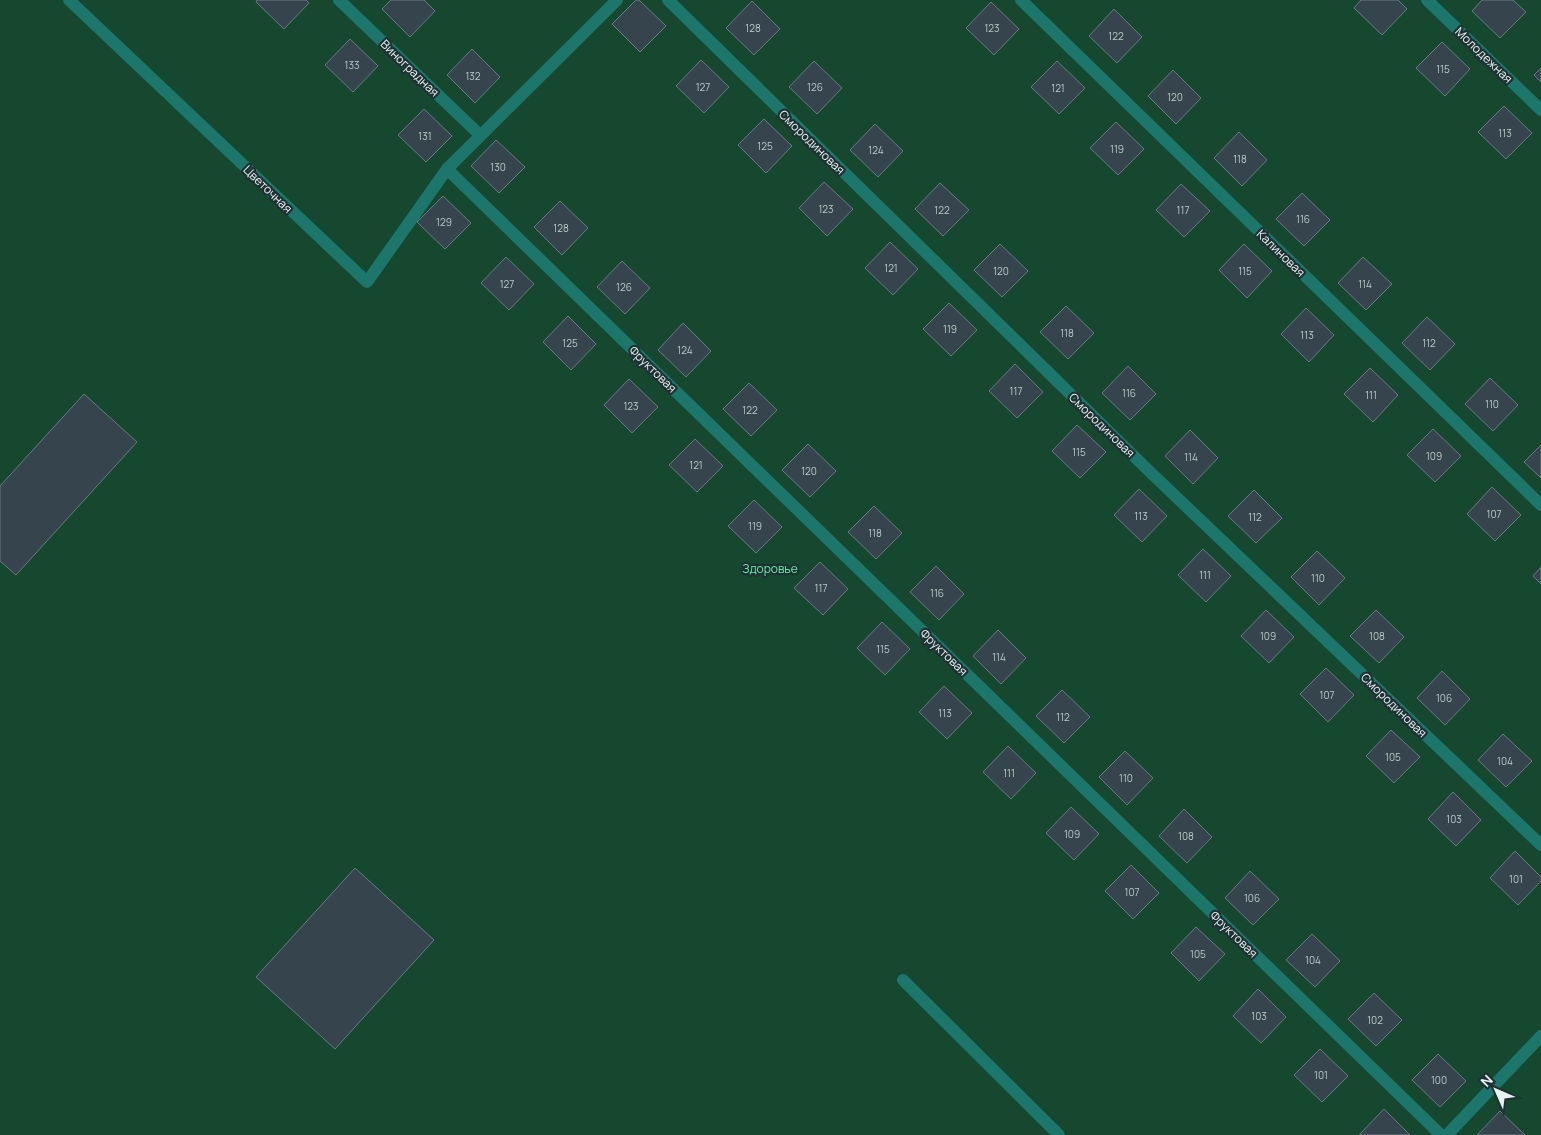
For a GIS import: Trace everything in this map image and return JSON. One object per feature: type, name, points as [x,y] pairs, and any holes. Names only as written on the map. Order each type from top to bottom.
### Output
[{"type":"street","name":"Цветочная","points":[[69,0],[367,282],[447,169]]},
{"type":"street","name":"Виноградная","points":[[339,0],[480,135]]},
{"type":"street","points":[[447,169],[617,0]]},
{"type":"street","name":"Смородиновая","points":[[668,0],[1147,470],[1541,845]]},
{"type":"street","name":"Калиновая","points":[[1021,0],[1541,505]]},
{"type":"street","name":"Молодежная","points":[[1427,0],[1541,110]]},
{"type":"street","name":"Фруктовая","points":[[447,169],[1440,1135]]},
{"type":"street","points":[[903,980],[1059,1135]]},
{"type":"street","points":[[1446,1135],[1541,1036]]},
{"type":"green space","name":"Здоровье","points":[[0,0],[1541,0],[1541,1135],[0,1135]]},
{"type":"building","points":[[257,0],[306,0],[309,3],[284,29],[256,2]]},
{"type":"building","points":[[391,0],[424,0],[435,11],[410,37],[382,9]]},
{"type":"building","points":[[636,0],[639,0],[666,26],[640,52],[612,24]]},
{"type":"building","points":[[1361,0],[1398,0],[1407,9],[1382,35],[1354,8]]},
{"type":"building","points":[[1482,0],[1513,0],[1526,12],[1500,38],[1472,11]]},
{"type":"building","points":[[752,1],[780,29],[754,55],[726,28]]},
{"type":"building","points":[[991,2],[1019,29],[994,55],[966,28]]},
{"type":"building","points":[[1114,9],[1142,37],[1117,63],[1089,36]]},
{"type":"building","points":[[350,39],[378,66],[353,92],[325,65]]},
{"type":"building","points":[[1442,42],[1470,69],[1445,96],[1416,68]]},
{"type":"building","points":[[472,49],[500,77],[475,103],[447,75]]},
{"type":"building","points":[[701,60],[729,87],[704,113],[676,86]]},
{"type":"building","points":[[814,61],[842,88],[817,114],[789,87]]},
{"type":"building","points":[[1057,61],[1085,88],[1059,114],[1031,87]]},
{"type":"building","points":[[1541,68],[1541,82],[1534,75]]},
{"type":"building","points":[[1173,70],[1201,98],[1176,124],[1148,96]]},
{"type":"building","points":[[1504,106],[1532,133],[1506,159],[1478,132]]},
{"type":"building","points":[[424,109],[452,136],[426,162],[398,135]]},
{"type":"building","points":[[764,119],[792,146],[766,173],[738,145]]},
{"type":"building","points":[[1116,122],[1144,149],[1118,175],[1090,148]]},
{"type":"building","points":[[875,124],[903,151],[878,177],[850,150]]},
{"type":"building","points":[[1239,132],[1267,160],[1242,186],[1214,158]]},
{"type":"building","points":[[496,140],[525,167],[499,193],[471,166]]},
{"type":"building","points":[[824,182],[853,209],[827,236],[799,208]]},
{"type":"building","points":[[940,183],[969,210],[943,236],[915,209]]},
{"type":"building","points":[[1181,184],[1210,211],[1184,237],[1156,210]]},
{"type":"building","points":[[1302,193],[1330,220],[1304,246],[1276,219]]},
{"type":"building","points":[[443,196],[471,223],[445,249],[417,222]]},
{"type":"building","points":[[560,201],[588,228],[562,255],[534,227]]},
{"type":"building","points":[[890,242],[918,269],[893,295],[865,268]]},
{"type":"building","points":[[1000,244],[1028,271],[1002,297],[974,270]]},
{"type":"building","points":[[1244,244],[1272,271],[1247,298],[1219,270]]},
{"type":"building","points":[[506,257],[534,284],[509,310],[481,283]]},
{"type":"building","points":[[1363,257],[1392,284],[1366,310],[1338,283]]},
{"type":"building","points":[[622,261],[650,288],[625,314],[597,287]]},
{"type":"building","points":[[949,303],[977,330],[951,356],[923,329]]},
{"type":"building","points":[[1066,306],[1094,333],[1068,359],[1040,332]]},
{"type":"building","points":[[1306,308],[1334,335],[1309,362],[1281,334]]},
{"type":"building","points":[[568,316],[596,344],[571,370],[543,342]]},
{"type":"building","points":[[1427,317],[1455,344],[1430,370],[1402,343]]},
{"type":"building","points":[[683,323],[711,351],[686,377],[658,350]]},
{"type":"building","points":[[1015,364],[1043,392],[1017,418],[989,391]]},
{"type":"building","points":[[1128,366],[1156,394],[1130,420],[1102,393]]},
{"type":"building","points":[[1370,368],[1398,395],[1373,422],[1344,394]]},
{"type":"building","points":[[1490,378],[1518,405],[1493,431],[1465,404]]},
{"type":"building","points":[[629,379],[658,407],[632,433],[604,405]]},
{"type":"building","points":[[749,383],[777,410],[751,436],[723,409]]},
{"type":"building","points":[[84,394],[137,442],[16,575],[0,561],[0,486]]},
{"type":"building","points":[[1077,425],[1106,452],[1080,478],[1052,451]]},
{"type":"building","points":[[1433,429],[1461,456],[1435,482],[1407,455]]},
{"type":"building","points":[[1190,430],[1218,458],[1193,484],[1165,456]]},
{"type":"building","points":[[695,439],[723,466],[697,492],[669,465]]},
{"type":"building","points":[[808,444],[836,471],[810,497],[782,470]]},
{"type":"building","points":[[1541,445],[1541,478],[1524,462]]},
{"type":"building","points":[[1492,487],[1521,515],[1495,541],[1467,514]]},
{"type":"building","points":[[1139,489],[1167,516],[1142,542],[1114,515]]},
{"type":"building","points":[[1254,490],[1282,518],[1256,543],[1228,516]]},
{"type":"building","points":[[754,500],[782,527],[756,553],[728,526]]},
{"type":"building","points":[[874,506],[902,533],[876,559],[848,532]]},
{"type":"building","points":[[1203,549],[1231,576],[1206,602],[1178,575]]},
{"type":"building","points":[[1317,551],[1345,578],[1319,605],[1291,577]]},
{"type":"building","points":[[820,562],[848,589],[823,615],[794,588]]},
{"type":"building","points":[[936,566],[964,594],[939,620],[910,592]]},
{"type":"building","points":[[1541,567],[1541,584],[1533,576]]},
{"type":"building","points":[[1266,610],[1294,637],[1269,663],[1241,636]]},
{"type":"building","points":[[1376,610],[1404,637],[1379,663],[1350,636]]},
{"type":"building","points":[[882,622],[910,649],[885,675],[857,648]]},
{"type":"building","points":[[998,630],[1026,658],[1001,684],[973,656]]},
{"type":"building","points":[[1326,668],[1354,695],[1328,722],[1300,694]]},
{"type":"building","points":[[1442,671],[1470,699],[1445,725],[1417,698]]},
{"type":"building","points":[[944,686],[972,713],[947,739],[919,712]]},
{"type":"building","points":[[1062,690],[1090,717],[1064,743],[1036,716]]},
{"type":"building","points":[[1391,730],[1420,757],[1394,783],[1366,756]]},
{"type":"building","points":[[1503,734],[1532,761],[1506,787],[1478,760]]},
{"type":"building","points":[[1008,746],[1036,773],[1011,799],[983,772]]},
{"type":"building","points":[[1125,751],[1153,778],[1127,805],[1099,777]]},
{"type":"building","points":[[1453,792],[1481,820],[1456,846],[1428,819]]},
{"type":"building","points":[[1071,807],[1099,834],[1074,860],[1046,833]]},
{"type":"building","points":[[1184,809],[1212,837],[1187,863],[1159,836]]},
{"type":"building","points":[[1515,851],[1541,877],[1541,881],[1518,905],[1490,878]]},
{"type":"building","points":[[1131,865],[1159,893],[1133,919],[1105,891]]},
{"type":"building","points":[[355,868],[434,940],[335,1049],[256,977]]},
{"type":"building","points":[[1250,871],[1279,899],[1253,925],[1225,898]]},
{"type":"building","points":[[1196,927],[1225,954],[1199,981],[1171,953]]},
{"type":"building","points":[[1312,934],[1340,961],[1315,987],[1286,960]]},
{"type":"building","points":[[1258,989],[1286,1017],[1261,1043],[1233,1016]]},
{"type":"building","points":[[1374,993],[1402,1020],[1376,1046],[1348,1019]]},
{"type":"building","points":[[1320,1049],[1348,1076],[1322,1102],[1294,1075]]},
{"type":"building","points":[[1438,1054],[1466,1081],[1440,1107],[1412,1080]]},
{"type":"building","points":[[1384,1109],[1410,1135],[1359,1135]]},
{"type":"building","points":[[1500,1111],[1525,1135],[1477,1135]]}]
